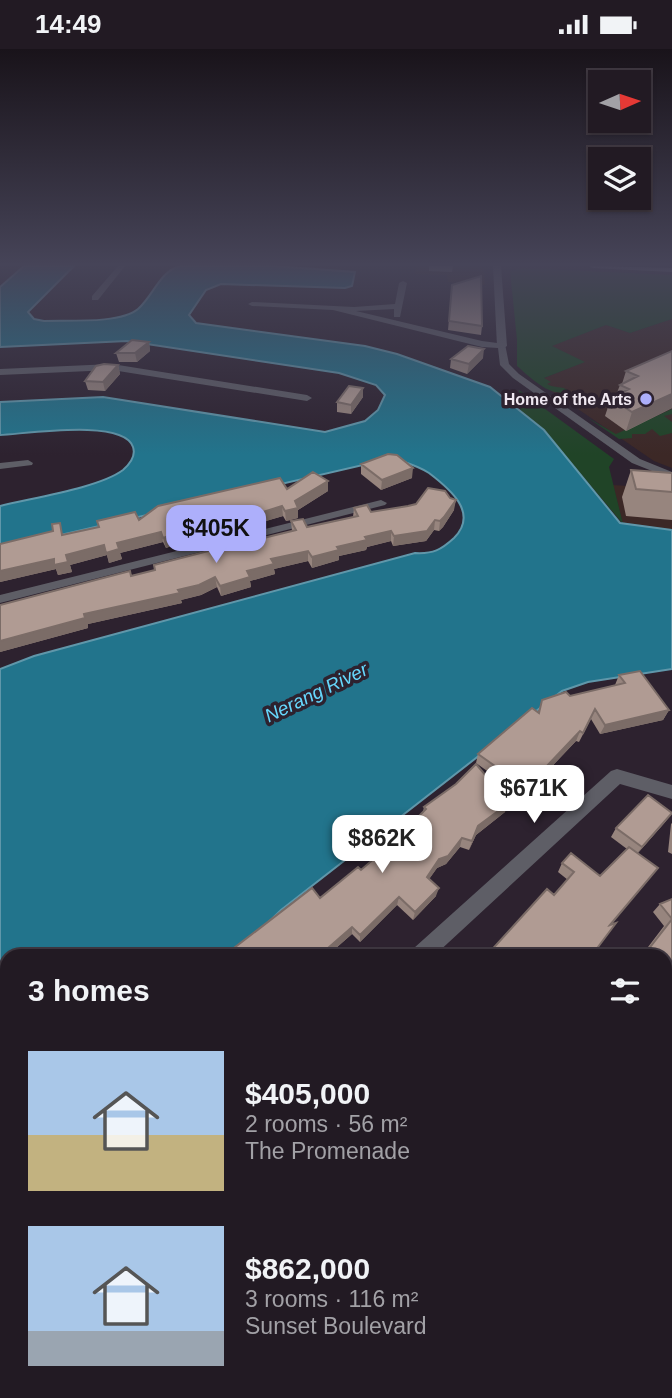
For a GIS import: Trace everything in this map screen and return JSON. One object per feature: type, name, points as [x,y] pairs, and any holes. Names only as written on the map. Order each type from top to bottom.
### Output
[{"type":"street","points":[[420,329],[482,344],[502,346]]},
{"type":"street","points":[[501,329],[505,365],[516,376],[636,461],[672,476]]},
{"type":"street","points":[[0,372],[112,367],[307,398]]},
{"type":"street","points":[[0,466],[28,463]]},
{"type":"street","points":[[0,599],[381,503]]},
{"type":"street","points":[[428,949],[617,776],[672,792]]},
{"type":"shaded area","points":[[596,329],[618,329],[630,333],[642,329],[672,329],[672,468],[654,461],[537,381],[584,362],[551,346]]},
{"type":"shaded area","points":[[613,485],[672,489],[672,530],[623,524]]},
{"type":"green space","points":[[516,329],[596,329],[552,346],[585,362],[544,378],[551,382],[547,384],[569,391],[562,393],[541,386],[517,366]]},
{"type":"green space","points":[[618,329],[642,329],[630,333]]},
{"type":"green space","points":[[519,390],[614,459],[609,467],[623,524],[544,430],[523,414],[520,409]]},
{"type":"green space","points":[[672,409],[672,414],[664,416],[672,422],[672,433],[660,436],[652,429],[645,434],[632,434],[632,438],[619,439],[588,418],[616,434]]},
{"type":"water","name":"Nerang River","points":[[0,329],[240,329],[365,346],[397,354],[490,387],[544,430],[620,523],[672,530],[672,669],[588,682],[562,691],[281,910],[241,949],[0,949],[0,669],[34,656],[415,553],[432,552],[454,538],[464,520],[459,502],[445,486],[425,471],[393,458],[0,549],[0,506],[98,482],[123,470],[133,457],[134,450],[126,438],[94,430],[0,435],[0,402],[103,397],[325,432],[365,421],[378,410],[385,395],[376,385],[339,373],[127,341],[0,347]]},
{"type":"building","points":[[132,340],[149,342],[135,353],[116,353]]},
{"type":"building","points":[[468,346],[484,349],[469,364],[451,359]]},
{"type":"building","points":[[672,351],[672,394],[632,412],[611,398],[629,389],[620,385],[638,376],[626,371]]},
{"type":"building","points":[[118,365],[103,382],[85,381],[96,366]]},
{"type":"building","points":[[349,386],[363,388],[351,405],[337,402]]},
{"type":"building","points":[[388,454],[397,455],[413,468],[382,480],[361,464]]},
{"type":"building","points":[[631,470],[672,473],[672,492],[636,489]]},
{"type":"building","points":[[313,472],[328,481],[295,501],[298,508],[285,511],[282,506],[235,523],[231,515],[176,529],[178,533],[163,538],[161,532],[117,543],[119,549],[106,553],[104,545],[66,555],[68,562],[54,565],[54,559],[0,571],[0,544],[53,531],[52,524],[60,523],[62,535],[99,527],[97,521],[135,512],[139,520],[158,506],[280,478],[287,489]]},
{"type":"building","points":[[428,488],[445,491],[450,498],[456,500],[444,517],[440,521],[435,520],[427,531],[394,536],[391,531],[365,537],[367,540],[337,547],[339,550],[312,557],[308,551],[271,559],[274,564],[247,571],[250,577],[220,586],[215,577],[199,585],[178,590],[180,593],[84,614],[85,618],[0,641],[0,605],[130,571],[131,576],[155,570],[154,565],[243,542],[239,534],[251,532],[255,540],[296,530],[291,521],[303,519],[307,527],[358,516],[354,508],[367,505],[371,512],[416,504]]},
{"type":"building","points":[[640,671],[669,710],[605,725],[595,709],[583,733],[580,731],[526,788],[478,754],[532,708],[539,713],[542,700],[566,692],[570,696],[625,683],[619,675]]},
{"type":"building","points":[[476,764],[509,803],[478,826],[472,841],[462,838],[448,856],[439,859],[427,877],[439,888],[415,912],[399,897],[360,935],[352,927],[327,949],[234,948],[312,888],[320,898],[358,867],[361,870],[426,809],[424,807],[456,784]]},
{"type":"building","points":[[648,795],[672,813],[642,847],[616,828]]},
{"type":"building","points":[[629,847],[658,868],[610,925],[616,923],[596,949],[492,949],[547,889],[554,895],[574,872],[562,863],[571,853],[600,876]]},
{"type":"building","points":[[672,899],[672,919],[660,904]]},
{"type":"building","points":[[672,919],[672,949],[649,949]]},
{"type":"place","name":"Home of the Arts","points":[[646,399]]}]
